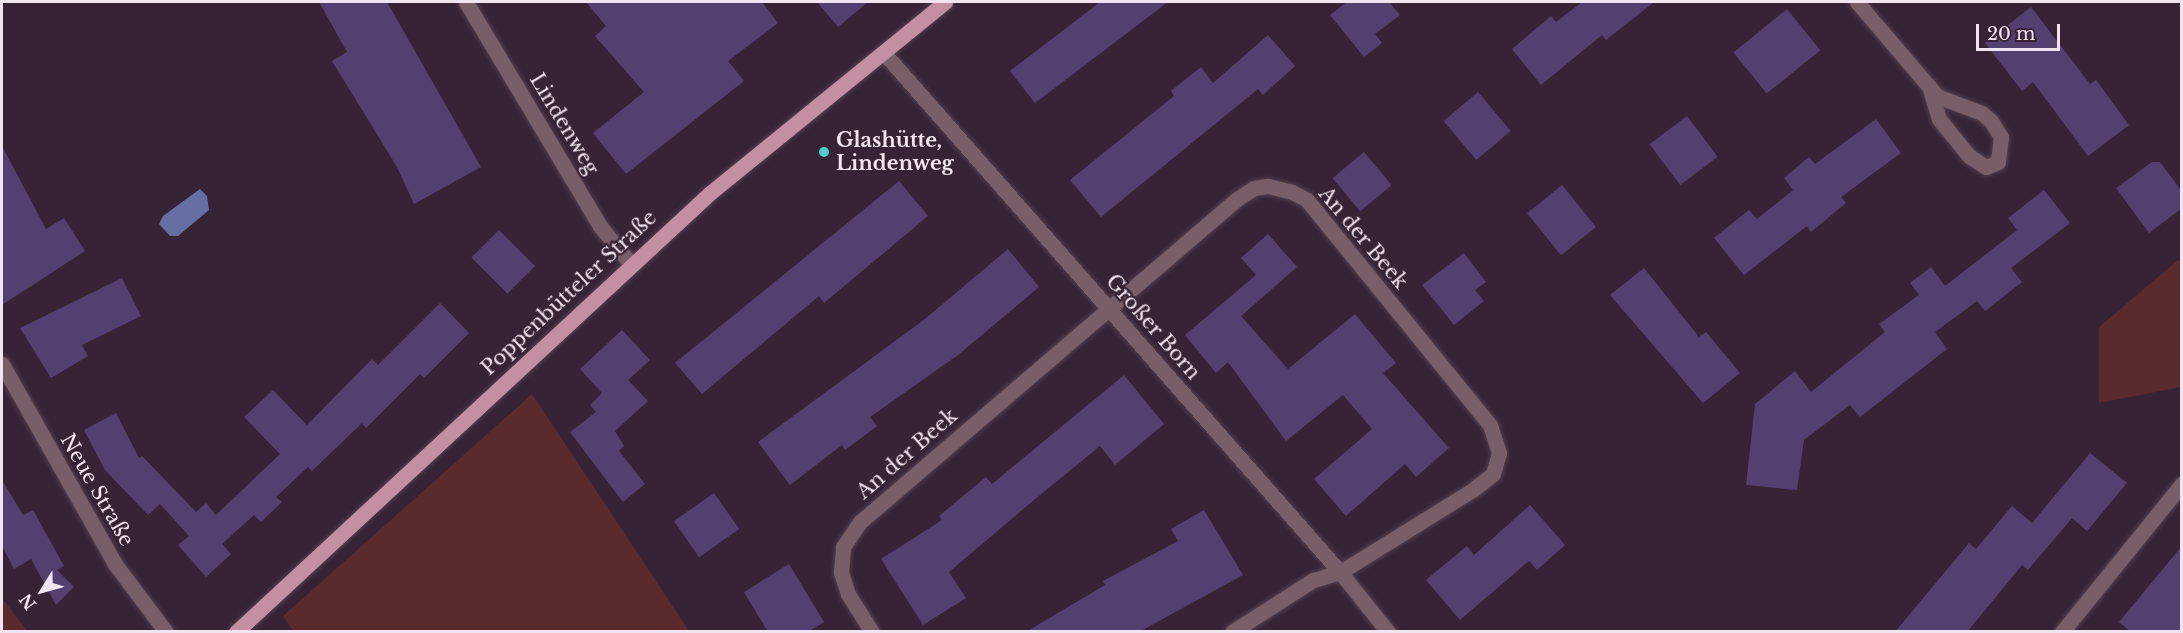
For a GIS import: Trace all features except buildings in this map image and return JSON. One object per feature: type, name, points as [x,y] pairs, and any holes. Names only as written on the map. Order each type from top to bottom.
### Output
[{"type":"main road","name":"Poppenbütteler Straße","points":[[236,632],[710,193],[945,2]]},
{"type":"street","name":"Lindenweg","points":[[466,2],[600,226],[631,264]]},
{"type":"street","points":[[1857,2],[1937,96],[1977,111],[1991,121],[2001,137],[1998,162],[1986,167],[1969,156],[1939,119],[1929,87]]},
{"type":"street","name":"Großer Born","points":[[885,53],[1340,572],[1388,632]]},
{"type":"street","name":"An der Beek","points":[[872,632],[848,594],[840,572],[843,547],[854,529],[1108,307],[1244,193],[1268,186],[1292,192],[1307,200],[1490,425],[1499,453],[1493,474],[1474,489],[1340,572],[1313,580],[1233,632]]},
{"type":"street","name":"Neue Straße","points":[[2,364],[115,564],[166,632]]},
{"type":"street","points":[[2062,632],[2181,484]]},
{"type":"shaded area","points":[[2178,260],[2182,263],[2181,387],[2099,403],[2099,327]]},
{"type":"shaded area","points":[[532,394],[689,631],[293,631],[283,616]]},
{"type":"shaded area","points":[[2,598],[27,631],[2,631]]},
{"type":"water","points":[[200,189],[207,196],[209,210],[178,236],[170,236],[159,224],[163,216]]},
{"type":"place","name":"Glashütte, Lindenweg","points":[[824,152]]}]
